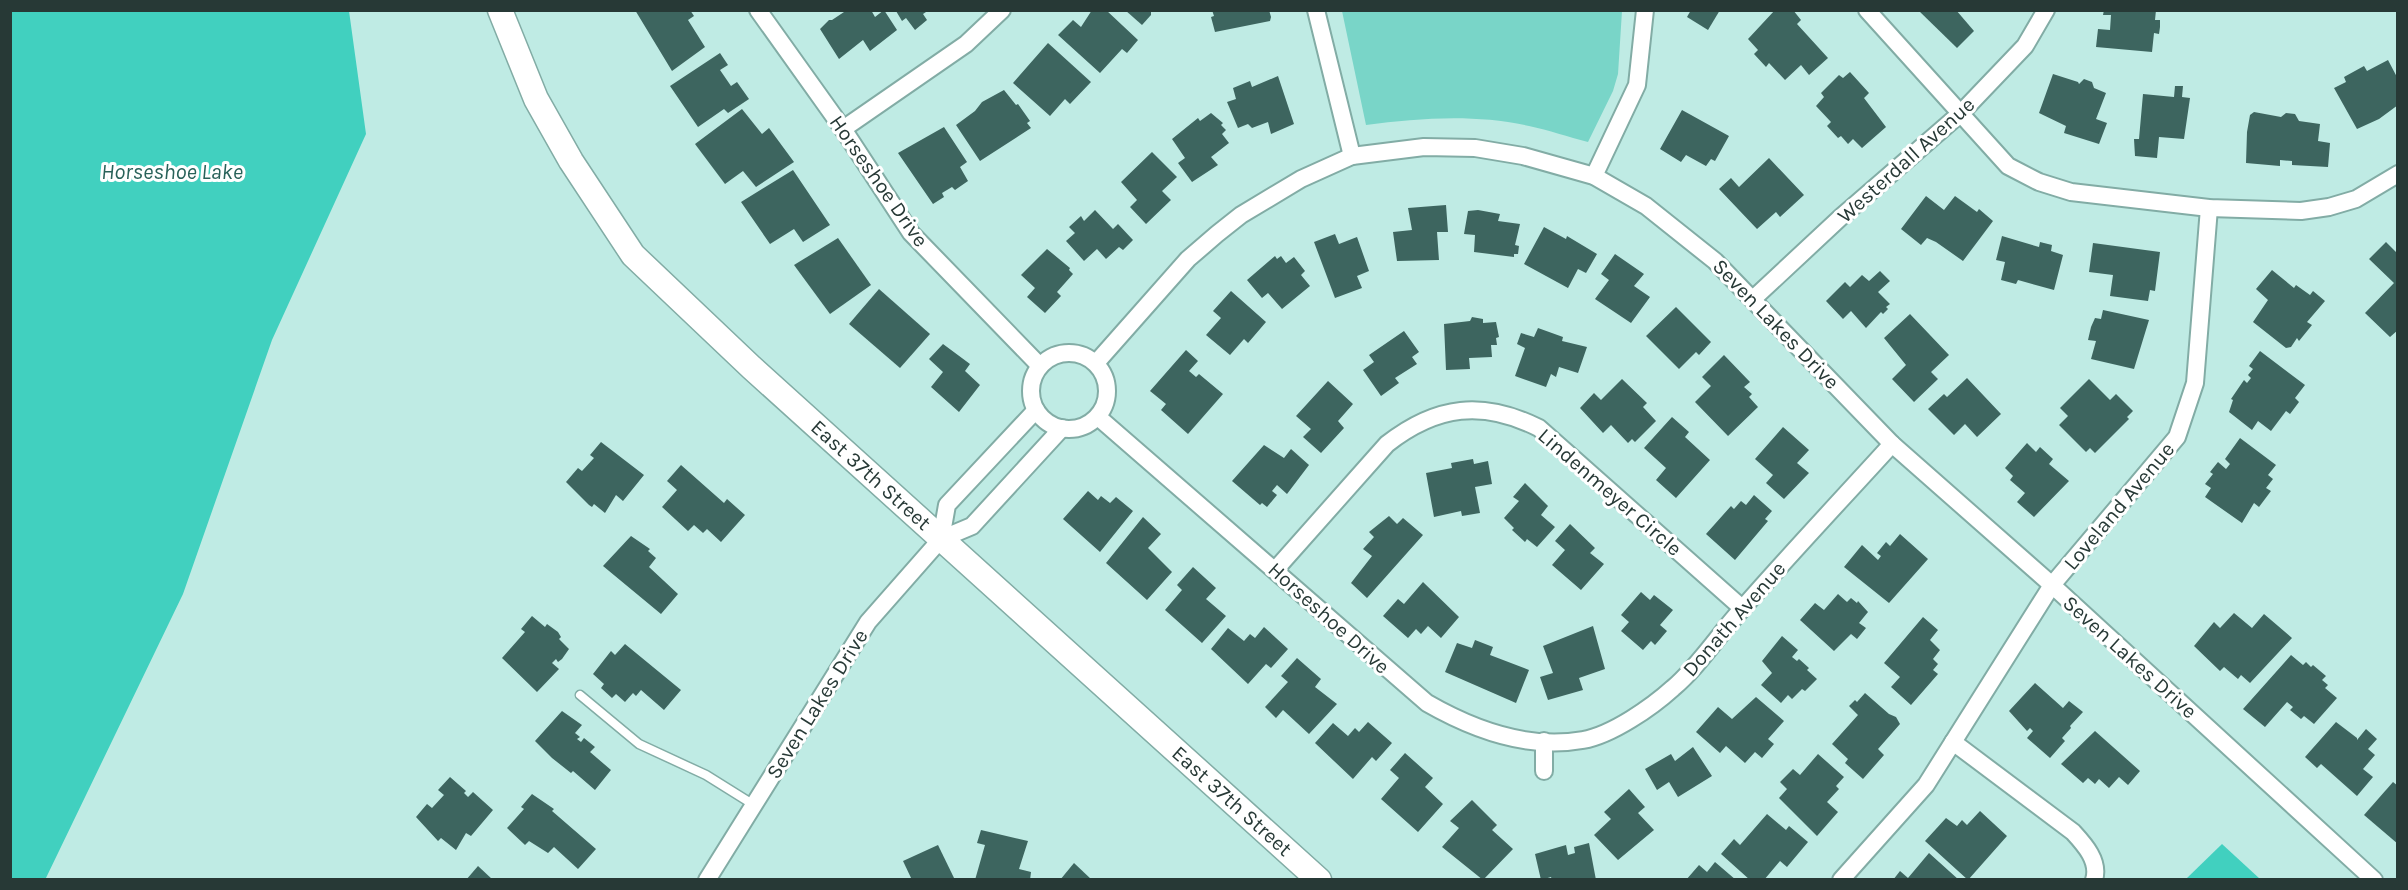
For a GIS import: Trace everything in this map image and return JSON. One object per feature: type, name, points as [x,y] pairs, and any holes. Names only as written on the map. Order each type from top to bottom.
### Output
[{"type":"main road","name":"East 37th Street","points":[[504,12],[536,99],[571,161],[633,255],[751,367],[1319,879]]},
{"type":"street","name":"Horseshoe Drive","points":[[758,10],[843,129],[911,233],[1040,366]]},
{"type":"street","points":[[843,129],[966,44],[1002,10]]},
{"type":"street","points":[[1316,10],[1352,156]]},
{"type":"street","points":[[1594,176],[1638,85],[1645,10]]},
{"type":"street","points":[[1867,10],[2008,166],[2039,182],[2071,192],[2209,208],[2301,211],[2329,207],[2356,199],[2397,174]]},
{"type":"street","name":"Westerdall Avenue","points":[[1753,299],[1841,217],[1961,113],[2025,46],[2046,10]]},
{"type":"street","name":"Seven Lakes Drive","points":[[1096,363],[1188,259],[1217,234],[1241,215],[1301,179],[1352,156],[1424,147],[1476,148],[1523,156],[1594,176],[1646,206],[1681,231],[1753,299],[1892,444],[2052,585],[2373,879]]},
{"type":"street","name":"Loveland Avenue","points":[[1841,879],[1926,785],[2052,585],[2177,437],[2195,383],[2209,208]]},
{"type":"street","points":[[1061,353],[1085,356],[1096,363],[1107,383],[1108,395],[1098,417],[1078,429],[1062,428],[1044,420],[1036,411],[1031,387],[1040,366],[1061,353]]},
{"type":"street","points":[[941,539],[947,505],[1036,411]]},
{"type":"street","name":"Lindenmeyer Circle","points":[[1276,568],[1387,444],[1404,430],[1441,413],[1489,411],[1513,415],[1547,435],[1742,608]]},
{"type":"street","name":"Horseshoe Drive","points":[[1098,417],[1276,568],[1398,680],[1427,703],[1483,731],[1544,741]]},
{"type":"street","name":"Seven Lakes Drive","points":[[707,879],[868,622],[941,539],[972,526],[1062,428]]},
{"type":"street","name":"Donath Avenue","points":[[1544,741],[1586,740],[1646,710],[1675,687],[1742,608],[1892,444]]},
{"type":"street","points":[[1544,741],[1544,771]]},
{"type":"street","points":[[1953,742],[2073,832],[2089,849],[2096,873],[2094,879]]},
{"type":"lane","points":[[580,695],[639,744],[706,775],[754,805]]},
{"type":"shaded area","points":[[1342,11],[1622,11],[1618,74],[1613,91],[1588,142],[1509,122],[1488,120],[1427,119],[1366,125]]},
{"type":"water","name":"Horseshoe Lake","points":[[10,11],[349,11],[366,134],[272,340],[183,594],[45,880],[10,879]]},
{"type":"water","points":[[2222,844],[2260,879],[2186,879]]},
{"type":"building","points":[[635,10],[690,10],[694,16],[688,20],[705,47],[672,71]]},
{"type":"building","points":[[847,10],[871,10],[875,17],[884,10],[897,30],[870,51],[863,40],[839,59],[820,29],[829,20]]},
{"type":"building","points":[[929,10],[923,14],[927,20],[915,30],[906,18],[902,21],[896,11]]},
{"type":"building","points":[[1092,10],[1106,10],[1138,40],[1127,53],[1122,49],[1100,73],[1058,35],[1073,20],[1081,27]]},
{"type":"building","points":[[1125,10],[1151,10],[1151,15],[1142,25]]},
{"type":"building","points":[[1212,10],[1269,10],[1271,17],[1270,21],[1215,32],[1211,17],[1214,16]]},
{"type":"building","points":[[1691,10],[1720,10],[1708,30],[1687,17]]},
{"type":"building","points":[[1775,10],[1793,10],[1801,20],[1797,24],[1828,58],[1809,75],[1801,65],[1785,80],[1769,63],[1766,67],[1754,54],[1758,50],[1748,39]]},
{"type":"building","points":[[1918,10],[1956,10],[1974,31],[1957,48]]},
{"type":"building","points":[[2104,10],[2156,10],[2155,20],[2160,20],[2160,27],[2159,34],[2154,33],[2152,52],[2096,47],[2098,29],[2110,30],[2111,15],[2103,15]]},
{"type":"building","points":[[1048,43],[1091,82],[1070,104],[1065,99],[1050,116],[1013,83]]},
{"type":"building","points":[[720,53],[728,65],[720,70],[731,86],[737,82],[749,99],[728,113],[724,109],[698,127],[670,86]]},
{"type":"building","points":[[2388,60],[2398,79],[2398,105],[2379,119],[2357,129],[2334,88],[2346,82],[2344,77],[2364,66],[2367,71]]},
{"type":"building","points":[[1850,72],[1869,93],[1864,98],[1886,127],[1862,148],[1853,139],[1848,144],[1841,136],[1838,138],[1827,126],[1831,122],[1816,106],[1824,97],[1821,93],[1839,75],[1843,78]]},
{"type":"building","points":[[2053,74],[2079,84],[2084,79],[2092,82],[2094,88],[2106,93],[2096,119],[2107,123],[2099,144],[2064,133],[2066,126],[2039,113]]},
{"type":"building","points":[[1278,76],[1294,124],[1271,134],[1268,122],[1252,128],[1248,124],[1238,128],[1227,102],[1236,99],[1233,88],[1250,81],[1252,87]]},
{"type":"building","points":[[2175,86],[2183,86],[2182,97],[2190,98],[2184,139],[2159,137],[2157,158],[2135,156],[2134,139],[2139,139],[2143,94],[2174,97]]},
{"type":"building","points":[[1004,90],[1016,105],[1018,104],[1030,121],[1027,123],[1031,128],[980,161],[956,125],[975,111],[982,102]]},
{"type":"building","points":[[742,109],[762,134],[769,128],[794,162],[756,187],[743,171],[725,184],[695,144]]},
{"type":"building","points":[[1682,110],[1729,136],[1715,161],[1711,159],[1706,166],[1686,155],[1681,162],[1660,149]]},
{"type":"building","points":[[2254,112],[2281,117],[2286,113],[2295,114],[2299,121],[2320,124],[2318,141],[2330,143],[2328,167],[2292,165],[2292,161],[2280,160],[2280,166],[2246,163],[2247,132],[2250,115]]},
{"type":"building","points":[[1211,113],[1223,123],[1221,125],[1226,130],[1222,134],[1229,143],[1211,157],[1218,165],[1192,182],[1178,163],[1185,158],[1172,139],[1198,118],[1200,121]]},
{"type":"building","points":[[944,127],[967,162],[960,167],[968,181],[955,190],[952,187],[942,193],[944,197],[933,204],[898,153]]},
{"type":"building","points":[[1152,152],[1177,177],[1162,191],[1171,200],[1146,224],[1130,207],[1137,200],[1121,182]]},
{"type":"building","points":[[1769,158],[1804,195],[1780,217],[1776,212],[1757,229],[1719,189],[1731,178],[1739,187]]},
{"type":"building","points":[[793,170],[830,225],[803,242],[794,229],[770,244],[741,202]]},
{"type":"building","points":[[1926,196],[1944,210],[1955,196],[1977,212],[1979,209],[1993,221],[1963,261],[1927,238],[1921,245],[1901,229]]},
{"type":"building","points":[[1446,205],[1448,232],[1437,232],[1439,260],[1397,261],[1393,232],[1412,230],[1408,208]]},
{"type":"building","points":[[1095,210],[1113,229],[1118,224],[1133,240],[1123,250],[1119,247],[1106,259],[1097,249],[1084,261],[1066,241],[1075,233],[1069,227],[1081,216],[1084,221]]},
{"type":"building","points":[[1478,210],[1500,214],[1498,221],[1520,224],[1515,245],[1519,246],[1518,254],[1514,254],[1514,257],[1474,252],[1475,235],[1464,234],[1468,211]]},
{"type":"building","points":[[1544,227],[1566,239],[1567,236],[1597,254],[1586,273],[1578,269],[1568,288],[1524,264]]},
{"type":"building","points":[[1335,234],[1339,244],[1357,237],[1369,271],[1357,276],[1362,288],[1335,298],[1314,242]]},
{"type":"building","points":[[2002,236],[2039,247],[2040,242],[2052,245],[2051,251],[2063,255],[2054,290],[2018,280],[2016,284],[2001,280],[2005,262],[1996,260]]},
{"type":"building","points":[[838,238],[871,285],[830,314],[794,265]]},
{"type":"building","points":[[2386,242],[2398,254],[2398,330],[2390,337],[2365,313],[2394,283],[2369,259]]},
{"type":"building","points":[[2093,243],[2160,252],[2155,291],[2150,290],[2148,301],[2110,296],[2113,275],[2089,272]]},
{"type":"building","points":[[1047,249],[1070,268],[1073,274],[1057,292],[1061,296],[1045,313],[1027,297],[1035,288],[1021,275]]},
{"type":"building","points":[[1615,254],[1644,274],[1634,286],[1650,297],[1631,323],[1595,299],[1609,280],[1601,274]]},
{"type":"building","points":[[1275,256],[1277,259],[1281,256],[1286,263],[1294,257],[1305,271],[1301,275],[1310,286],[1282,309],[1268,293],[1262,298],[1247,280]]},
{"type":"building","points":[[2272,270],[2294,288],[2296,285],[2310,295],[2313,291],[2325,301],[2307,322],[2312,325],[2299,341],[2297,338],[2291,347],[2286,348],[2253,322],[2268,300],[2256,289]]},
{"type":"building","points":[[1880,271],[1890,281],[1878,292],[1890,304],[1883,314],[1881,312],[1866,328],[1851,311],[1843,319],[1826,301],[1845,282],[1850,287],[1862,275],[1869,281]]},
{"type":"building","points":[[879,289],[930,334],[900,368],[849,324]]},
{"type":"building","points":[[1231,291],[1266,322],[1248,343],[1244,339],[1230,355],[1206,335],[1221,318],[1213,311]]},
{"type":"building","points":[[1676,307],[1711,342],[1699,355],[1696,352],[1679,369],[1646,336]]},
{"type":"building","points":[[2103,310],[2149,320],[2134,369],[2091,359],[2096,341],[2088,340],[2091,327],[2095,318],[2101,319]]},
{"type":"building","points":[[1910,314],[1949,355],[1931,372],[1938,379],[1914,402],[1892,379],[1906,365],[1884,338]]},
{"type":"building","points":[[1472,317],[1483,319],[1483,323],[1496,322],[1499,337],[1496,338],[1497,345],[1491,345],[1492,357],[1469,358],[1470,369],[1446,370],[1444,324],[1470,321]]},
{"type":"building","points":[[1538,328],[1563,337],[1562,341],[1587,347],[1578,373],[1559,367],[1556,377],[1551,374],[1546,387],[1515,376],[1525,348],[1517,344],[1521,333],[1534,337]]},
{"type":"building","points":[[1404,331],[1419,352],[1412,357],[1417,364],[1395,378],[1399,383],[1381,396],[1363,370],[1374,362],[1369,355]]},
{"type":"building","points":[[943,344],[970,364],[965,371],[980,385],[959,412],[931,387],[943,372],[929,359]]},
{"type":"building","points":[[1186,350],[1198,361],[1189,371],[1196,377],[1199,374],[1223,394],[1188,434],[1161,410],[1166,404],[1150,391]]},
{"type":"building","points":[[2260,351],[2305,385],[2295,398],[2299,402],[2290,414],[2286,411],[2271,431],[2258,421],[2252,430],[2229,412],[2233,400],[2231,399],[2244,380],[2247,383],[2251,378],[2248,375],[2253,369],[2249,366]]},
{"type":"building","points":[[1724,355],[1750,382],[1744,387],[1752,394],[1749,397],[1758,407],[1728,436],[1695,402],[1711,386],[1702,377]]},
{"type":"building","points":[[1967,378],[2001,414],[1977,437],[1965,424],[1954,435],[1928,409],[1944,394],[1947,397]]},
{"type":"building","points":[[1622,379],[1647,403],[1643,407],[1656,421],[1635,442],[1632,439],[1628,443],[1611,425],[1603,433],[1580,408],[1594,393],[1601,400]]},
{"type":"building","points":[[2089,379],[2110,400],[2116,394],[2133,411],[2127,417],[2129,419],[2095,453],[2090,448],[2086,452],[2059,425],[2068,416],[2060,408]]},
{"type":"building","points":[[1328,381],[1353,404],[1338,421],[1344,428],[1321,453],[1303,437],[1311,429],[1296,416]]},
{"type":"building","points":[[1672,417],[1689,432],[1685,437],[1710,460],[1676,498],[1656,480],[1666,468],[1644,448]]},
{"type":"building","points":[[1783,427],[1809,450],[1797,463],[1809,473],[1784,499],[1766,483],[1773,475],[1755,459]]},
{"type":"building","points":[[2240,438],[2276,465],[2268,475],[2273,479],[2266,488],[2271,491],[2259,507],[2254,503],[2242,523],[2205,497],[2211,488],[2205,484],[2213,474],[2210,472],[2218,462],[2226,469],[2230,464],[2225,459]]},
{"type":"building","points":[[601,442],[644,475],[623,501],[616,495],[605,513],[594,504],[592,507],[589,505],[566,482],[578,468],[582,471],[594,458],[590,455]]},
{"type":"building","points":[[2027,443],[2036,452],[2040,447],[2053,459],[2049,464],[2069,481],[2034,517],[2017,502],[2025,493],[2010,480],[2013,476],[2005,468]]},
{"type":"building","points":[[1264,445],[1284,458],[1291,449],[1309,465],[1287,494],[1277,485],[1272,491],[1277,495],[1267,507],[1262,503],[1260,505],[1232,481]]},
{"type":"building","points":[[1473,459],[1474,464],[1488,461],[1492,484],[1475,487],[1480,513],[1462,516],[1461,511],[1434,517],[1426,473],[1452,468],[1451,463]]},
{"type":"building","points":[[681,465],[724,503],[727,499],[745,515],[721,542],[707,529],[703,533],[694,525],[688,531],[662,507],[677,490],[667,481]]},
{"type":"building","points":[[1525,483],[1548,506],[1541,515],[1555,527],[1537,547],[1527,539],[1525,542],[1512,530],[1514,528],[1504,518],[1519,501],[1513,497]]},
{"type":"building","points":[[1088,491],[1098,500],[1101,496],[1110,503],[1116,497],[1133,511],[1100,552],[1063,519]]},
{"type":"building","points":[[1754,495],[1772,511],[1765,519],[1768,521],[1735,560],[1706,534],[1731,506],[1734,509],[1741,501],[1746,505]]},
{"type":"building","points":[[1389,516],[1397,524],[1403,518],[1423,535],[1367,598],[1351,583],[1372,556],[1363,549],[1374,537],[1369,532]]},
{"type":"building","points":[[1143,517],[1161,534],[1148,548],[1172,572],[1147,600],[1106,563]]},
{"type":"building","points":[[1570,524],[1595,548],[1590,553],[1604,564],[1581,590],[1552,565],[1565,550],[1555,541]]},
{"type":"building","points":[[1900,534],[1928,559],[1889,603],[1844,567],[1862,545],[1878,560],[1881,556],[1877,553],[1886,542],[1890,546]]},
{"type":"building","points":[[631,536],[650,549],[648,551],[656,558],[649,567],[678,594],[661,614],[603,566]]},
{"type":"building","points":[[1193,567],[1216,588],[1206,599],[1226,616],[1202,643],[1165,610],[1182,590],[1177,585]]},
{"type":"building","points":[[1423,582],[1459,617],[1441,638],[1428,626],[1421,634],[1416,629],[1408,638],[1383,616],[1398,599],[1404,604]]},
{"type":"building","points":[[1641,592],[1650,600],[1654,595],[1673,610],[1660,625],[1667,631],[1655,645],[1651,641],[1643,650],[1621,631],[1629,622],[1621,615]]},
{"type":"building","points":[[1838,594],[1847,602],[1851,598],[1857,603],[1858,601],[1868,612],[1859,623],[1866,628],[1857,639],[1851,634],[1834,651],[1800,620],[1815,603],[1824,610]]},
{"type":"building","points":[[2234,613],[2252,628],[2264,614],[2292,638],[2250,683],[2241,675],[2238,679],[2224,667],[2220,671],[2194,646],[2214,622],[2220,628]]},
{"type":"building","points":[[532,616],[545,627],[547,624],[558,632],[561,637],[559,639],[569,649],[562,659],[558,662],[556,659],[552,663],[559,669],[537,692],[502,658],[525,632],[521,629]]},
{"type":"building","points":[[1923,617],[1938,630],[1930,640],[1940,650],[1933,659],[1938,664],[1933,670],[1938,674],[1911,705],[1891,687],[1900,677],[1884,663]]},
{"type":"building","points":[[1593,626],[1605,669],[1579,678],[1583,690],[1548,700],[1540,677],[1553,673],[1543,646]]},
{"type":"building","points":[[1264,627],[1288,649],[1271,668],[1266,664],[1248,684],[1211,649],[1228,628],[1244,641],[1250,634],[1255,638]]},
{"type":"building","points":[[1782,636],[1798,650],[1792,657],[1797,661],[1799,659],[1817,679],[1805,691],[1802,689],[1792,699],[1788,695],[1781,703],[1761,685],[1772,673],[1762,661]]},
{"type":"building","points":[[1475,640],[1493,647],[1490,655],[1529,670],[1516,703],[1445,672],[1457,643],[1472,648]]},
{"type":"building","points":[[625,644],[681,690],[664,710],[641,690],[636,696],[633,693],[625,702],[616,694],[612,698],[601,688],[604,684],[593,674],[611,651],[615,655]]},
{"type":"building","points":[[2291,655],[2303,665],[2306,662],[2311,667],[2313,665],[2326,676],[2322,680],[2328,685],[2325,688],[2337,698],[2314,724],[2304,716],[2301,719],[2290,710],[2293,707],[2287,702],[2265,727],[2243,709]]},
{"type":"building","points":[[1297,658],[1321,679],[1315,687],[1337,704],[1309,734],[1283,710],[1276,718],[1265,707],[1288,682],[1281,676]]},
{"type":"building","points":[[2035,683],[2063,708],[2069,701],[2083,712],[2070,726],[2071,728],[2062,738],[2065,741],[2050,758],[2027,738],[2033,731],[2030,728],[2027,731],[2009,711]]},
{"type":"building","points":[[1865,693],[1889,714],[1896,717],[1900,724],[1878,749],[1884,755],[1863,779],[1845,763],[1848,759],[1832,744],[1858,715],[1849,706],[1855,700],[1857,702]]},
{"type":"building","points":[[1756,697],[1784,721],[1768,739],[1774,744],[1762,758],[1755,752],[1745,763],[1726,746],[1720,753],[1696,732],[1718,707],[1732,719]]},
{"type":"building","points":[[562,711],[582,725],[575,733],[580,737],[577,739],[581,742],[584,738],[595,747],[590,752],[611,770],[595,790],[573,771],[571,773],[552,758],[535,741]]},
{"type":"building","points":[[1368,722],[1392,743],[1376,761],[1372,757],[1353,779],[1315,743],[1333,723],[1348,736],[1355,728],[1359,732]]},
{"type":"building","points":[[2336,722],[2357,740],[2366,729],[2377,739],[2368,749],[2375,755],[2363,769],[2373,777],[2357,796],[2321,764],[2317,768],[2305,757]]},
{"type":"building","points":[[2095,731],[2140,771],[2128,785],[2119,777],[2109,788],[2099,779],[2095,784],[2088,778],[2083,783],[2061,764]]},
{"type":"building","points":[[1693,747],[1712,776],[1678,797],[1669,782],[1657,790],[1645,769],[1671,754],[1675,761]]},
{"type":"building","points":[[1405,753],[1433,778],[1425,787],[1443,804],[1418,832],[1381,799],[1399,778],[1390,770]]},
{"type":"building","points":[[1818,754],[1844,777],[1836,786],[1839,789],[1827,802],[1838,812],[1817,836],[1779,798],[1787,789],[1780,782],[1793,769],[1800,775]]},
{"type":"building","points":[[450,777],[466,791],[464,793],[468,797],[473,792],[493,810],[471,836],[466,833],[456,850],[441,838],[438,841],[416,817],[427,804],[432,808],[444,795],[438,790]]},
{"type":"building","points":[[2393,782],[2398,786],[2398,844],[2364,815]]},
{"type":"building","points":[[1629,789],[1645,807],[1638,813],[1654,830],[1618,860],[1594,835],[1611,819],[1604,812]]},
{"type":"building","points":[[532,794],[554,809],[552,811],[596,849],[578,869],[554,847],[548,853],[529,841],[525,845],[507,828],[524,809],[521,807]]},
{"type":"building","points":[[1472,800],[1497,825],[1492,830],[1513,849],[1483,880],[1442,847],[1459,828],[1450,821]]},
{"type":"building","points":[[1980,811],[2007,836],[1968,880],[1925,841],[1946,818],[1957,826],[1962,820],[1967,825]]},
{"type":"building","points":[[1767,814],[1786,830],[1789,826],[1808,842],[1787,867],[1780,861],[1764,880],[1750,880],[1721,854],[1734,839],[1740,845]]},
{"type":"building","points":[[981,830],[1028,841],[1019,869],[1031,872],[1030,880],[975,880],[985,845],[977,843]]},
{"type":"building","points":[[1589,843],[1596,880],[1552,880],[1551,877],[1541,880],[1535,854],[1566,845],[1568,855],[1575,853],[1574,847]]},
{"type":"building","points":[[938,845],[955,880],[912,880],[903,861]]},
{"type":"building","points":[[1929,853],[1959,880],[1893,880],[1900,871],[1908,878]]},
{"type":"building","points":[[1715,862],[1736,880],[1686,880],[1699,865],[1707,872]]},
{"type":"building","points":[[1074,863],[1092,880],[1060,880]]},
{"type":"building","points":[[478,866],[493,880],[466,880]]}]
